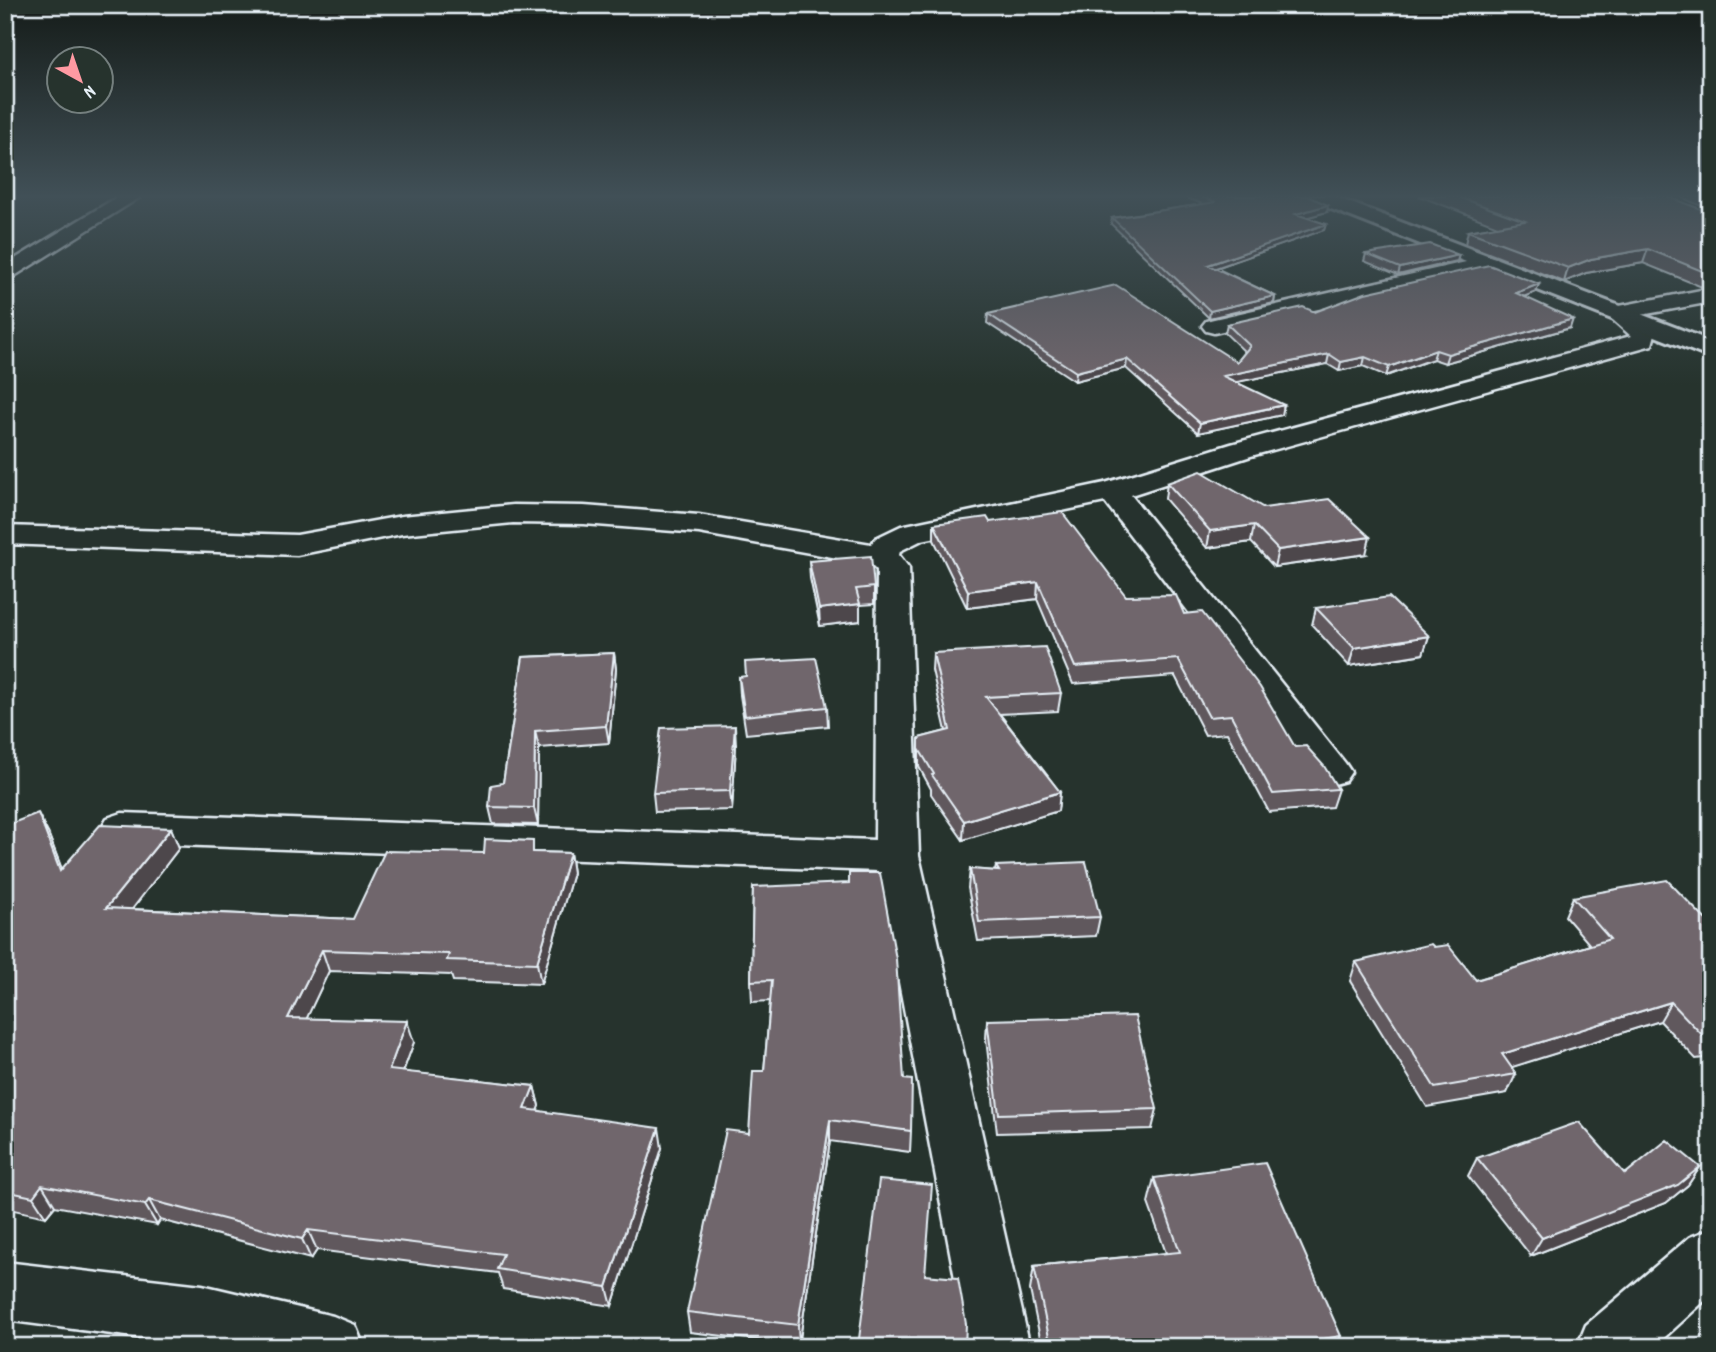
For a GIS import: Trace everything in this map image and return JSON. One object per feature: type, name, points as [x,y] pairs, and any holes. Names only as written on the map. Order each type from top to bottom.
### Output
[{"type":"main road","points":[[1478,259],[1711,349]]},
{"type":"street","points":[[5,275],[31,259]]},
{"type":"street","points":[[1214,326],[1488,263]]},
{"type":"street","points":[[1617,313],[1711,295]]},
{"type":"street","points":[[882,556],[887,545],[912,533],[1112,491],[1241,450],[1643,341],[1643,334],[1617,313]]},
{"type":"street","points":[[1112,491],[1331,772]]},
{"type":"street","points":[[5,535],[297,545],[402,525],[513,514],[572,515],[699,524],[882,556],[893,568],[897,856],[999,1347]]},
{"type":"street","points":[[113,828],[897,856]]},
{"type":"street","points":[[1608,1347],[1711,1257]]},
{"type":"street","points":[[5,1291],[202,1315],[333,1347]]},
{"type":"building","points":[[1155,259],[1225,259],[1208,265],[1275,296],[1210,311]]},
{"type":"building","points":[[1378,259],[1440,259],[1400,268]]},
{"type":"building","points":[[1544,259],[1591,259],[1568,268]]},
{"type":"building","points":[[1673,259],[1711,259],[1711,273]]},
{"type":"building","points":[[1489,265],[1539,284],[1516,293],[1573,319],[1448,354],[1436,350],[1389,367],[1365,357],[1341,362],[1329,354],[1223,376],[1284,405],[1200,423],[1127,359],[1076,372],[988,314],[1116,285],[1237,362],[1250,346],[1227,324],[1303,307],[1315,312],[1365,293]]},
{"type":"building","points":[[1201,471],[1264,508],[1329,499],[1370,537],[1278,550],[1254,525],[1210,531],[1167,483]]},
{"type":"building","points":[[1062,512],[1126,596],[1176,595],[1184,614],[1202,612],[1260,687],[1295,747],[1306,746],[1324,766],[1338,789],[1273,794],[1231,715],[1209,717],[1178,659],[1075,667],[1038,582],[968,591],[934,524],[987,517],[990,522]]},
{"type":"building","points":[[871,556],[874,587],[856,589],[860,604],[819,609],[809,561]]},
{"type":"building","points":[[1389,597],[1429,636],[1354,648],[1316,608]]},
{"type":"building","points":[[1045,647],[1061,693],[986,697],[1060,792],[964,821],[932,775],[934,774],[919,749],[919,738],[950,730],[933,653]]},
{"type":"building","points":[[614,653],[606,726],[535,731],[534,808],[489,807],[491,785],[503,783],[523,657]]},
{"type":"building","points":[[816,658],[827,707],[745,716],[739,677],[746,676],[745,662]]},
{"type":"building","points":[[735,726],[730,791],[653,793],[661,728]]},
{"type":"building","points":[[38,813],[60,871],[100,825],[171,828],[106,908],[353,919],[385,851],[484,853],[485,839],[533,841],[533,852],[570,853],[537,963],[447,960],[449,954],[322,950],[288,1018],[407,1021],[389,1070],[534,1086],[525,1109],[659,1128],[607,1287],[497,1269],[503,1254],[308,1230],[302,1239],[149,1200],[145,1205],[42,1185],[33,1197],[5,1191],[5,826]]},
{"type":"building","points":[[1086,862],[1100,917],[979,922],[970,869],[999,871],[996,866]]},
{"type":"building","points":[[849,873],[880,873],[896,959],[904,1079],[912,1080],[911,1131],[830,1120],[798,1325],[687,1312],[726,1130],[749,1133],[753,1071],[764,1071],[772,980],[751,981],[753,887],[849,883]]},
{"type":"building","points":[[1667,880],[1711,925],[1711,936],[1706,937],[1711,941],[1711,1041],[1671,1002],[1502,1054],[1516,1074],[1435,1088],[1356,962],[1431,944],[1434,947],[1448,945],[1476,980],[1610,939],[1573,897]]},
{"type":"building","points":[[1135,1016],[1157,1109],[999,1114],[987,1020]]},
{"type":"building","points":[[1579,1122],[1625,1174],[1667,1140],[1700,1167],[1678,1185],[1542,1238],[1477,1158]]},
{"type":"building","points":[[1265,1163],[1341,1336],[1274,1347],[1051,1347],[1034,1266],[1180,1252],[1154,1178]]},
{"type":"building","points":[[879,1180],[932,1185],[925,1275],[958,1278],[966,1324],[965,1347],[858,1347]]}]
